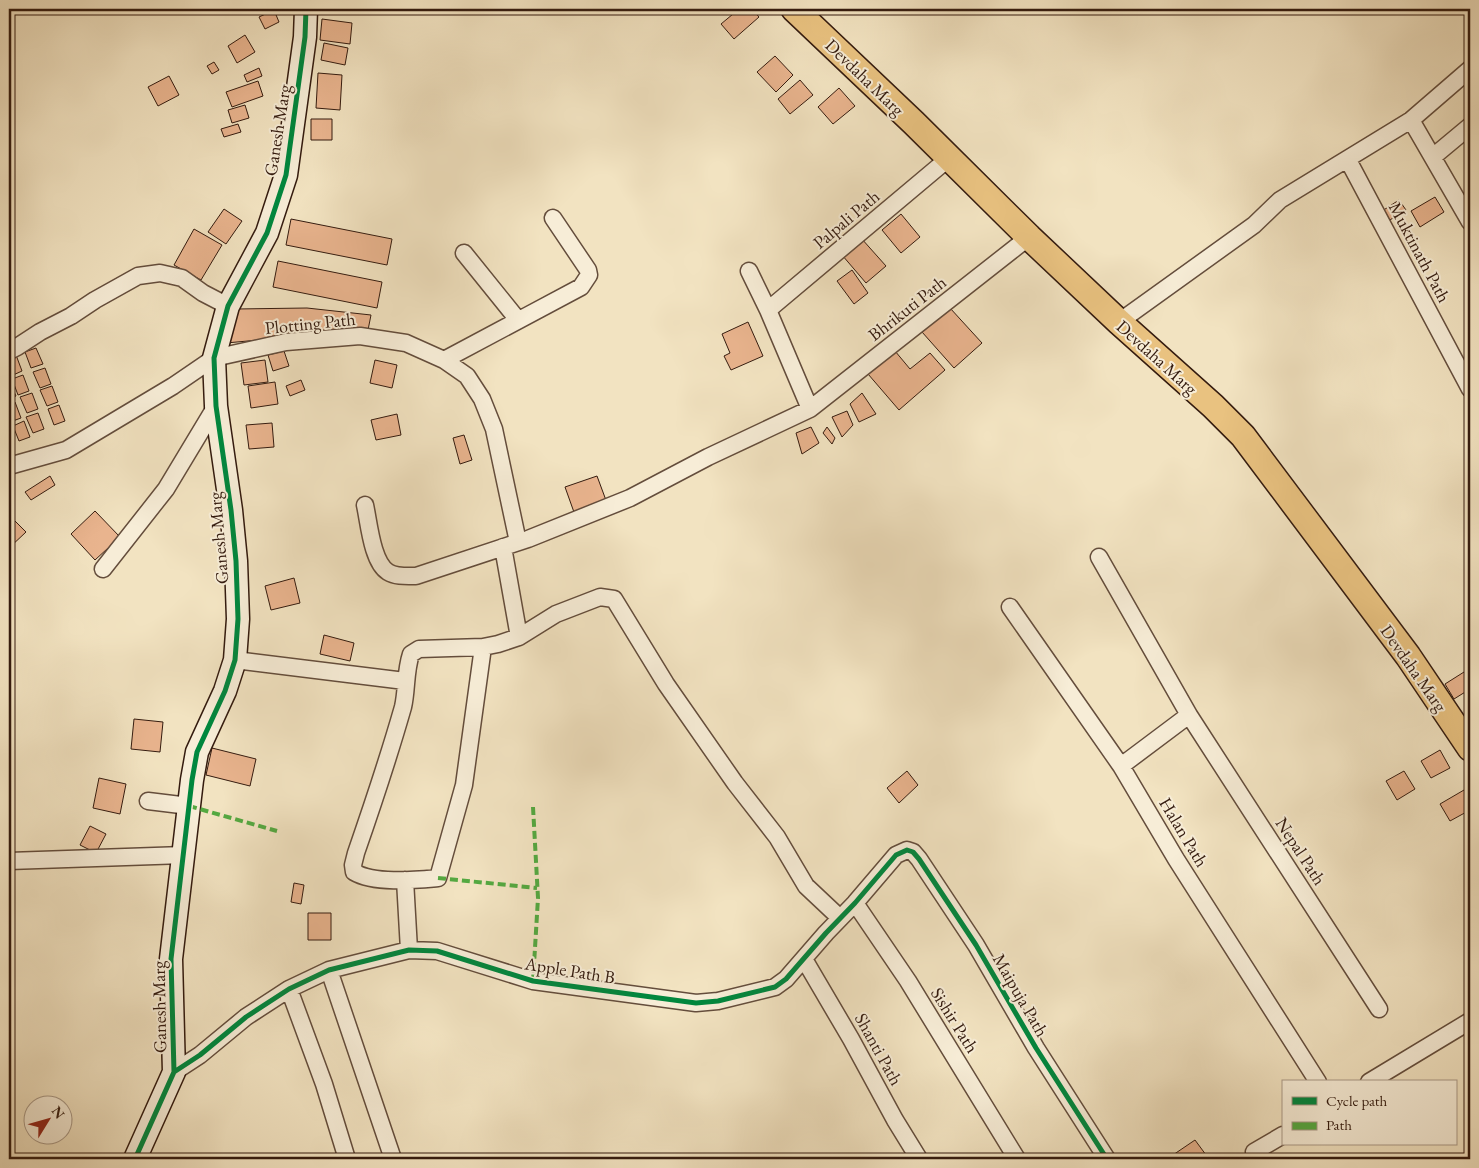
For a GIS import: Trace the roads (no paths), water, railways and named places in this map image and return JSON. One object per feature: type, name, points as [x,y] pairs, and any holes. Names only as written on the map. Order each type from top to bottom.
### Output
[{"type":"main road","name":"Devdaha Marg","points":[[794,9],[1029,238],[1119,322],[1214,406],[1243,436],[1408,656],[1470,748]]},
{"type":"street","name":"Ganesh Marg","points":[[174,1072],[171,958],[189,806],[197,752],[225,691],[235,660],[238,619],[236,561],[231,510],[216,406],[214,358],[228,306],[267,233],[286,175],[305,37],[306,9]]},
{"type":"street","points":[[1119,322],[1254,225],[1280,200],[1411,120],[1470,69]]},
{"type":"street","points":[[1411,120],[1434,156],[1470,222]]},
{"type":"street","points":[[1434,156],[1470,126]]},
{"type":"street","name":"Palpali Path","points":[[768,310],[949,158]]},
{"type":"street","name":"Muktinath Path","points":[[1348,160],[1470,389]]},
{"type":"street","points":[[444,360],[581,287],[589,275],[588,270],[553,218]]},
{"type":"street","name":"Bhrikuti Path","points":[[365,505],[378,557],[384,568],[394,574],[416,576],[511,545],[630,498],[708,457],[810,410],[1029,238]]},
{"type":"street","points":[[464,253],[518,320]]},
{"type":"street","points":[[749,271],[768,310],[810,410]]},
{"type":"street","points":[[9,351],[138,276],[160,272],[182,278],[203,293],[228,306]]},
{"type":"street","name":"Plotting Path","points":[[214,358],[286,342],[360,336],[406,343],[444,360],[467,376],[482,399],[494,429],[511,545],[518,636]]},
{"type":"street","points":[[9,466],[66,450],[173,386],[214,358]]},
{"type":"street","points":[[103,569],[166,489],[216,406]]},
{"type":"street","name":"Nepal Path","points":[[1099,558],[1189,715],[1379,1008]]},
{"type":"street","points":[[483,647],[464,785],[438,878],[405,880],[366,877],[354,872],[353,865],[356,853],[383,775],[404,703],[405,681],[411,654],[419,649],[483,647],[518,636],[556,614],[600,597],[614,599],[666,684],[735,783],[777,837],[806,886],[840,918]]},
{"type":"street","name":"Halan Path","points":[[1010,607],[1121,766],[1176,859],[1317,1080]]},
{"type":"street","points":[[235,660],[405,681]]},
{"type":"street","points":[[1121,766],[1189,715]]},
{"type":"street","points":[[148,801],[189,806]]},
{"type":"street","name":"Apple Path B","points":[[174,1072],[246,1017],[289,988],[330,970],[409,950],[436,952],[533,981],[696,1003],[718,1001],[775,987],[786,979],[896,855],[907,850]]},
{"type":"street","name":"Maipuja Path","points":[[907,850],[919,859],[976,945],[1036,1048],[1107,1159]]},
{"type":"street","points":[[9,861],[184,855]]},
{"type":"street","points":[[405,880],[409,950]]},
{"type":"street","name":"Sishir Path","points":[[855,903],[908,981],[1017,1159]]},
{"type":"street","name":"Shanti Path","points":[[804,959],[852,1039],[895,1120],[919,1159]]},
{"type":"street","points":[[330,970],[393,1159]]},
{"type":"street","points":[[289,988],[324,1084],[346,1159]]},
{"type":"street","points":[[1371,1080],[1470,1021]]},
{"type":"street","points":[[135,1159],[174,1072]]},
{"type":"street","points":[[1252,1157],[1282,1136]]}]
